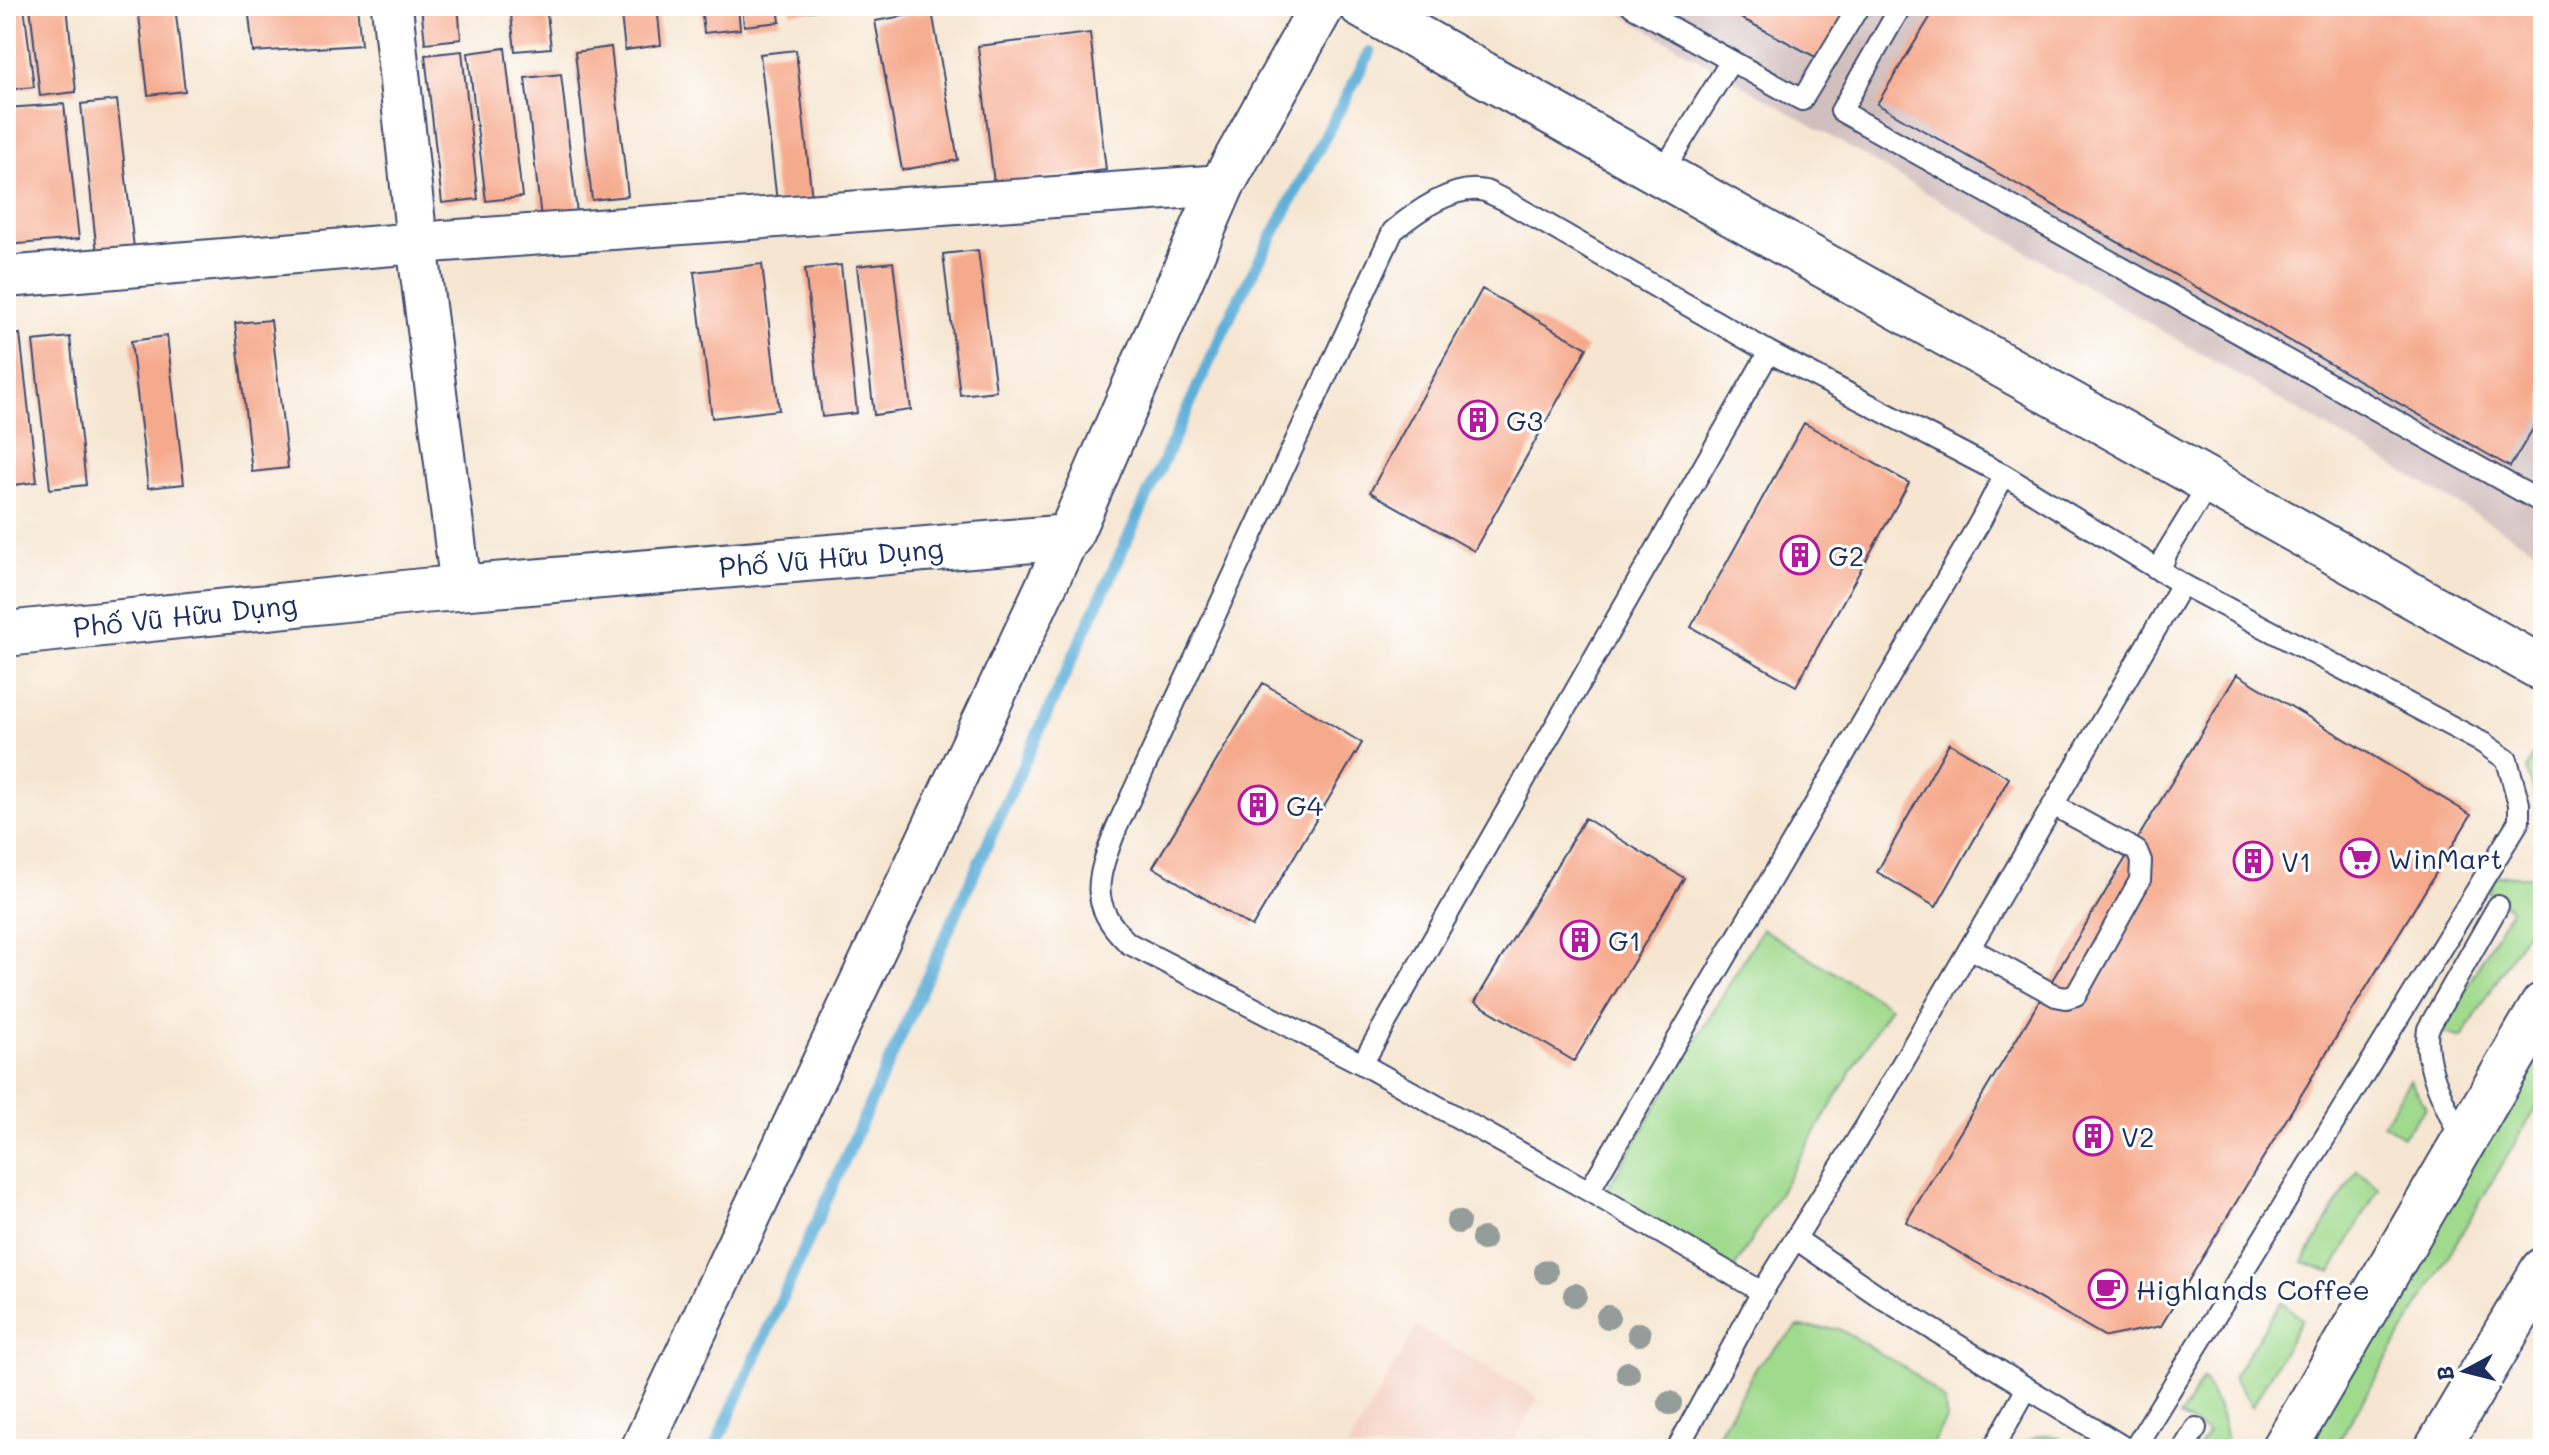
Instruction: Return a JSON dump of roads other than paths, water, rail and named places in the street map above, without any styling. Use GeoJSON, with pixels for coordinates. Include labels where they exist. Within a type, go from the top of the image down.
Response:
{"type":"FeatureCollection","features":[{"type":"Feature","properties":{"kind":"main road"},"geometry":{"type":"LineString","coordinates":[[1069,537],[1222,185],[1322,6]]}},
{"type":"Feature","properties":{"kind":"main road"},"geometry":{"type":"LineString","coordinates":[[1362,6],[2543,669]]}},
{"type":"Feature","properties":{"kind":"main road","name":"Phố Vũ Hữu Dụng"},"geometry":{"type":"LineString","coordinates":[[6,634],[461,588],[1069,537]]}},
{"type":"Feature","properties":{"kind":"main road"},"geometry":{"type":"LineString","coordinates":[[2284,1449],[2543,1005]]}},
{"type":"Feature","properties":{"kind":"main road"},"geometry":{"type":"LineString","coordinates":[[2437,1449],[2543,1270]]}},
{"type":"Feature","properties":{"kind":"street"},"geometry":{"type":"LineString","coordinates":[[392,6],[417,243],[461,588]]}},
{"type":"Feature","properties":{"kind":"street"},"geometry":{"type":"LineString","coordinates":[[6,277],[417,243],[1222,185]]}},
{"type":"Feature","properties":{"kind":"street"},"geometry":{"type":"LineString","coordinates":[[641,1449],[1069,537]]}},
{"type":"Feature","properties":{"kind":"lane"},"geometry":{"type":"LineString","coordinates":[[1632,6],[1802,100],[1859,6]]}},
{"type":"Feature","properties":{"kind":"lane"},"geometry":{"type":"LineString","coordinates":[[1901,6],[1841,111],[2543,503]]}},
{"type":"Feature","properties":{"kind":"lane"},"geometry":{"type":"LineString","coordinates":[[1661,174],[1731,61]]}},
{"type":"Feature","properties":{"kind":"lane"},"geometry":{"type":"LineString","coordinates":[[1762,1292],[1362,1064],[1128,943],[1113,929],[1102,906],[1098,884],[1116,829],[1393,231],[1414,213],[1458,193],[1482,190],[1503,199],[1769,352],[2004,475],[2182,584],[2483,743],[2507,760],[2519,804],[2519,821],[2134,1449]]}},
{"type":"Feature","properties":{"kind":"lane"},"geometry":{"type":"LineString","coordinates":[[1362,1064],[1769,352]]}},
{"type":"Feature","properties":{"kind":"lane"},"geometry":{"type":"LineString","coordinates":[[1589,1191],[1981,520],[2004,475]]}},
{"type":"Feature","properties":{"kind":"lane"},"geometry":{"type":"LineString","coordinates":[[2160,571],[2167,552],[2210,482]]}},
{"type":"Feature","properties":{"kind":"lane"},"geometry":{"type":"LineString","coordinates":[[1677,1449],[1762,1292],[1970,948],[2182,584]]}},
{"type":"Feature","properties":{"kind":"lane"},"geometry":{"type":"LineString","coordinates":[[1970,948],[2056,996],[2066,998],[2076,995],[2140,880],[2142,871],[2137,851],[2053,805]]}},
{"type":"Feature","properties":{"kind":"lane"},"geometry":{"type":"LineString","coordinates":[[2462,1142],[2432,1070],[2425,1045],[2426,1037],[2498,906]]}},
{"type":"Feature","properties":{"kind":"lane"},"geometry":{"type":"LineString","coordinates":[[1796,1239],[1879,1296],[2127,1449]]}},
{"type":"Feature","properties":{"kind":"lane"},"geometry":{"type":"LineString","coordinates":[[1993,1449],[2027,1388]]}},
{"type":"Feature","properties":{"kind":"lane"},"geometry":{"type":"LineString","coordinates":[[2183,1449],[2196,1428]]}},
{"type":"Feature","properties":{"kind":"waterway"},"geometry":{"type":"LineString","coordinates":[[714,1449],[1014,785],[1235,306],[1370,52]]}},
{"type":"Feature","properties":{"kind":"place","name":"G3"},"geometry":{"type":"Point","coordinates":[1478,420]}},
{"type":"Feature","properties":{"kind":"place","name":"G2"},"geometry":{"type":"Point","coordinates":[1800,555]}},
{"type":"Feature","properties":{"kind":"place","name":"G4"},"geometry":{"type":"Point","coordinates":[1258,805]}},
{"type":"Feature","properties":{"kind":"place","name":"WinMart"},"geometry":{"type":"Point","coordinates":[2360,858]}},
{"type":"Feature","properties":{"kind":"place","name":"V1"},"geometry":{"type":"Point","coordinates":[2253,861]}},
{"type":"Feature","properties":{"kind":"place","name":"G1"},"geometry":{"type":"Point","coordinates":[1580,940]}},
{"type":"Feature","properties":{"kind":"place","name":"V2"},"geometry":{"type":"Point","coordinates":[2093,1136]}},
{"type":"Feature","properties":{"kind":"place","name":"Highlands Coffee"},"geometry":{"type":"Point","coordinates":[2108,1289]}}]}
